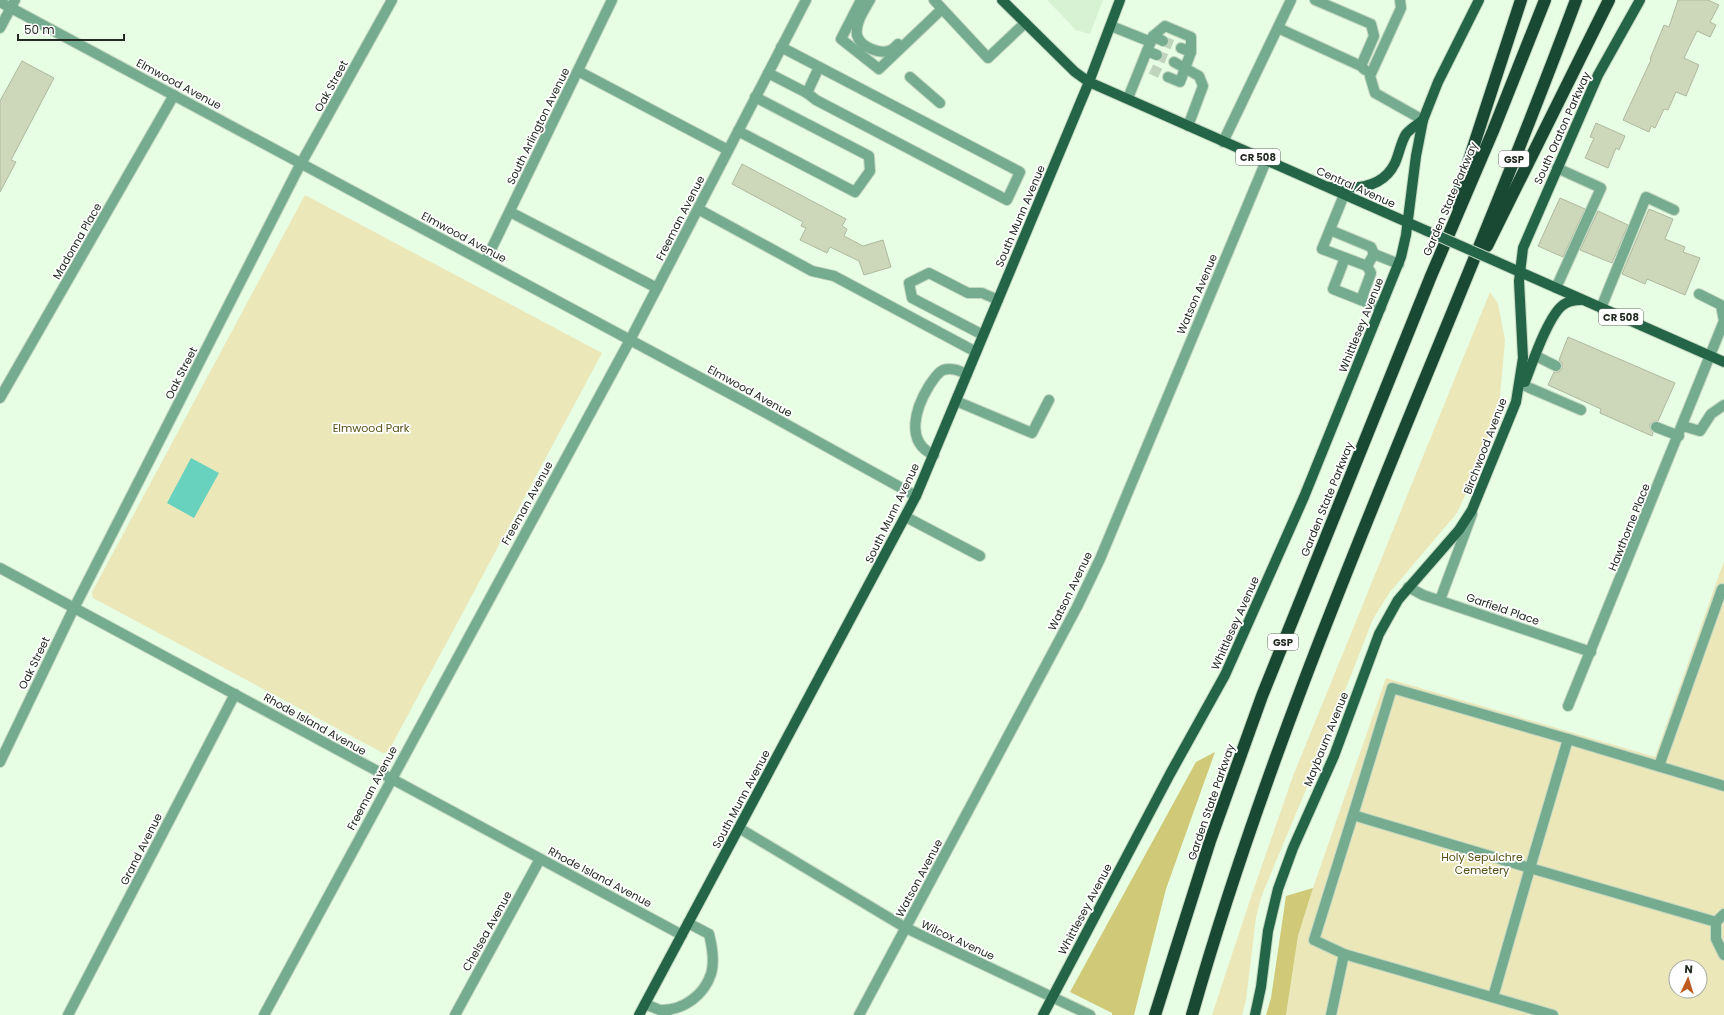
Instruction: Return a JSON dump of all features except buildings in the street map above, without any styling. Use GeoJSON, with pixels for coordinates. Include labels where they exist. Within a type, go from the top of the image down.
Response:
{"type":"FeatureCollection","features":[{"type":"Feature","properties":{"kind":"highway"},"geometry":{"type":"LineString","coordinates":[[1431,276],[1521,0]]}},
{"type":"Feature","properties":{"kind":"highway","name":"Garden State Parkway"},"geometry":{"type":"LineString","coordinates":[[1155,1015],[1212,835],[1262,696],[1431,276],[1494,131],[1545,0]]}},
{"type":"Feature","properties":{"kind":"highway","name":"GSP"},"geometry":{"type":"LineString","coordinates":[[1192,1015],[1246,845],[1298,697],[1345,577],[1451,318],[1576,0]]}},
{"type":"Feature","properties":{"kind":"highway"},"geometry":{"type":"LineString","coordinates":[[1451,318],[1610,0]]}},
{"type":"Feature","properties":{"kind":"main road","name":"Central Avenue"},"geometry":{"type":"LineString","coordinates":[[1002,0],[1075,72],[1089,82],[1724,362]]}},
{"type":"Feature","properties":{"kind":"main road","name":"South Munn Avenue"},"geometry":{"type":"LineString","coordinates":[[640,1015],[916,496],[1089,82],[1120,0]]}},
{"type":"Feature","properties":{"kind":"main road"},"geometry":{"type":"LineString","coordinates":[[1408,223],[1416,156],[1423,120],[1438,82],[1479,0]]}},
{"type":"Feature","properties":{"kind":"main road","name":"South Oraton Parkway"},"geometry":{"type":"LineString","coordinates":[[1519,272],[1523,247],[1598,75],[1640,0]]}},
{"type":"Feature","properties":{"kind":"main road"},"geometry":{"type":"LineString","coordinates":[[1321,185],[1336,187],[1359,187],[1378,182],[1388,175],[1395,163],[1406,134],[1423,120]]}},
{"type":"Feature","properties":{"kind":"main road","name":"Whittlesey Avenue"},"geometry":{"type":"LineString","coordinates":[[1043,1015],[1170,774],[1225,675],[1304,497],[1399,264],[1408,223]]}},
{"type":"Feature","properties":{"kind":"main road","name":"Birchwood Avenue"},"geometry":{"type":"LineString","coordinates":[[1478,498],[1516,402],[1524,358],[1519,272]]}},
{"type":"Feature","properties":{"kind":"main road"},"geometry":{"type":"LineString","coordinates":[[1516,402],[1557,310],[1569,301],[1585,301]]}},
{"type":"Feature","properties":{"kind":"main road","name":"Maybaum Avenue"},"geometry":{"type":"LineString","coordinates":[[1255,1015],[1261,986],[1268,931],[1282,877],[1336,751],[1379,634],[1391,610],[1408,587],[1459,530],[1478,498]]}},
{"type":"Feature","properties":{"kind":"street","name":"Oak Street"},"geometry":{"type":"LineString","coordinates":[[0,762],[74,608],[302,164],[392,0]]}},
{"type":"Feature","properties":{"kind":"street","name":"South Arlington Avenue"},"geometry":{"type":"LineString","coordinates":[[485,262],[612,0]]}},
{"type":"Feature","properties":{"kind":"street","name":"Freeman Avenue"},"geometry":{"type":"LineString","coordinates":[[264,1015],[630,340],[806,0]]}},
{"type":"Feature","properties":{"kind":"street"},"geometry":{"type":"LineString","coordinates":[[861,0],[841,39],[879,69],[938,12]]}},
{"type":"Feature","properties":{"kind":"street"},"geometry":{"type":"LineString","coordinates":[[870,0],[858,23],[857,36],[863,44],[871,49],[882,52],[892,50],[926,17],[938,12]]}},
{"type":"Feature","properties":{"kind":"street"},"geometry":{"type":"LineString","coordinates":[[934,0],[938,12],[988,58],[1025,23]]}},
{"type":"Feature","properties":{"kind":"street"},"geometry":{"type":"LineString","coordinates":[[1223,142],[1290,0]]}},
{"type":"Feature","properties":{"kind":"street"},"geometry":{"type":"LineString","coordinates":[[1315,0],[1371,24],[1374,36],[1361,66]]}},
{"type":"Feature","properties":{"kind":"street"},"geometry":{"type":"LineString","coordinates":[[1370,76],[1401,8],[1400,0]]}},
{"type":"Feature","properties":{"kind":"street","name":"Elmwood Avenue"},"geometry":{"type":"LineString","coordinates":[[0,2],[13,4],[174,95],[762,410],[916,496]]}},
{"type":"Feature","properties":{"kind":"street"},"geometry":{"type":"LineString","coordinates":[[0,28],[13,4]]}},
{"type":"Feature","properties":{"kind":"street"},"geometry":{"type":"LineString","coordinates":[[1111,26],[1152,46]]}},
{"type":"Feature","properties":{"kind":"street"},"geometry":{"type":"LineString","coordinates":[[1128,98],[1146,67],[1152,46],[1165,26],[1191,37],[1191,52],[1180,82],[1168,77]]}},
{"type":"Feature","properties":{"kind":"street"},"geometry":{"type":"LineString","coordinates":[[1278,28],[1361,66],[1370,76],[1375,92],[1423,120]]}},
{"type":"Feature","properties":{"kind":"street"},"geometry":{"type":"LineString","coordinates":[[1152,46],[1163,41]]}},
{"type":"Feature","properties":{"kind":"street"},"geometry":{"type":"LineString","coordinates":[[768,73],[807,93],[816,100],[1007,200],[1020,172],[781,48]]}},
{"type":"Feature","properties":{"kind":"street"},"geometry":{"type":"LineString","coordinates":[[1181,48],[1191,52]]}},
{"type":"Feature","properties":{"kind":"street"},"geometry":{"type":"LineString","coordinates":[[1174,62],[1186,67],[1199,76],[1203,86],[1188,126]]}},
{"type":"Feature","properties":{"kind":"street"},"geometry":{"type":"LineString","coordinates":[[807,93],[819,67]]}},
{"type":"Feature","properties":{"kind":"street"},"geometry":{"type":"LineString","coordinates":[[578,71],[728,150]]}},
{"type":"Feature","properties":{"kind":"street"},"geometry":{"type":"LineString","coordinates":[[910,77],[940,103]]}},
{"type":"Feature","properties":{"kind":"street","name":"Madonna Place"},"geometry":{"type":"LineString","coordinates":[[0,398],[174,95]]}},
{"type":"Feature","properties":{"kind":"street"},"geometry":{"type":"LineString","coordinates":[[738,131],[856,192],[870,171],[869,156],[755,98]]}},
{"type":"Feature","properties":{"kind":"street","name":"Watson Avenue"},"geometry":{"type":"LineString","coordinates":[[859,1015],[1077,607],[1103,551],[1266,161]]}},
{"type":"Feature","properties":{"kind":"street"},"geometry":{"type":"LineString","coordinates":[[1556,288],[1601,188],[1557,168]]}},
{"type":"Feature","properties":{"kind":"street"},"geometry":{"type":"LineString","coordinates":[[1344,195],[1322,249],[1367,266],[1371,273],[1360,300]]}},
{"type":"Feature","properties":{"kind":"street"},"geometry":{"type":"LineString","coordinates":[[1601,308],[1646,197],[1674,210]]}},
{"type":"Feature","properties":{"kind":"street"},"geometry":{"type":"LineString","coordinates":[[698,209],[812,271],[834,276],[976,352]]}},
{"type":"Feature","properties":{"kind":"street"},"geometry":{"type":"LineString","coordinates":[[510,212],[657,288]]}},
{"type":"Feature","properties":{"kind":"street"},"geometry":{"type":"LineString","coordinates":[[1330,230],[1370,246],[1374,254],[1399,264]]}},
{"type":"Feature","properties":{"kind":"street"},"geometry":{"type":"LineString","coordinates":[[1367,266],[1374,254]]}},
{"type":"Feature","properties":{"kind":"street"},"geometry":{"type":"LineString","coordinates":[[1345,258],[1333,289],[1381,308]]}},
{"type":"Feature","properties":{"kind":"street"},"geometry":{"type":"LineString","coordinates":[[983,335],[912,298],[909,283],[929,273],[968,293],[982,293],[998,300]]}},
{"type":"Feature","properties":{"kind":"street"},"geometry":{"type":"LineString","coordinates":[[1699,294],[1721,305],[1724,321]]}},
{"type":"Feature","properties":{"kind":"street","name":"Hawthorne Place"},"geometry":{"type":"LineString","coordinates":[[1568,706],[1683,426],[1724,321]]}},
{"type":"Feature","properties":{"kind":"street"},"geometry":{"type":"LineString","coordinates":[[1536,356],[1556,366]]}},
{"type":"Feature","properties":{"kind":"street"},"geometry":{"type":"LineString","coordinates":[[934,454],[924,451],[918,441],[915,430],[916,415],[920,400],[936,376],[943,370],[957,370],[967,374]]}},
{"type":"Feature","properties":{"kind":"street"},"geometry":{"type":"LineString","coordinates":[[1523,385],[1581,410]]}},
{"type":"Feature","properties":{"kind":"street"},"geometry":{"type":"LineString","coordinates":[[956,401],[1032,433],[1049,400]]}},
{"type":"Feature","properties":{"kind":"street"},"geometry":{"type":"LineString","coordinates":[[1683,426],[1700,432],[1711,414],[1724,405]]}},
{"type":"Feature","properties":{"kind":"street"},"geometry":{"type":"LineString","coordinates":[[1656,427],[1678,436]]}},
{"type":"Feature","properties":{"kind":"street","name":"Birchwood Avenue"},"geometry":{"type":"LineString","coordinates":[[1440,600],[1478,498]]}},
{"type":"Feature","properties":{"kind":"street"},"geometry":{"type":"LineString","coordinates":[[906,517],[980,556]]}},
{"type":"Feature","properties":{"kind":"street","name":"Rhode Island Avenue"},"geometry":{"type":"LineString","coordinates":[[0,568],[682,935]]}},
{"type":"Feature","properties":{"kind":"street","name":"Garfield Place"},"geometry":{"type":"LineString","coordinates":[[1408,587],[1422,595],[1591,652]]}},
{"type":"Feature","properties":{"kind":"street"},"geometry":{"type":"LineString","coordinates":[[1659,766],[1723,588]]}},
{"type":"Feature","properties":{"kind":"street"},"geometry":{"type":"LineString","coordinates":[[1553,1015],[1344,954],[1314,940],[1392,688],[1724,786]]}},
{"type":"Feature","properties":{"kind":"street","name":"Grand Avenue"},"geometry":{"type":"LineString","coordinates":[[68,1015],[235,694]]}},
{"type":"Feature","properties":{"kind":"street"},"geometry":{"type":"LineString","coordinates":[[1493,997],[1568,739]]}},
{"type":"Feature","properties":{"kind":"street"},"geometry":{"type":"LineString","coordinates":[[1352,815],[1716,922]]}},
{"type":"Feature","properties":{"kind":"street","name":"Wilcox Avenue"},"geometry":{"type":"LineString","coordinates":[[739,828],[906,928],[1090,1015]]}},
{"type":"Feature","properties":{"kind":"street","name":"Chelsea Avenue"},"geometry":{"type":"LineString","coordinates":[[455,1015],[540,859]]}},
{"type":"Feature","properties":{"kind":"street"},"geometry":{"type":"LineString","coordinates":[[1724,914],[1716,922],[1716,939],[1724,955]]}},
{"type":"Feature","properties":{"kind":"street"},"geometry":{"type":"LineString","coordinates":[[662,1010],[672,1010],[694,999],[707,983],[712,973],[712,947],[709,934],[688,923]]}},
{"type":"Feature","properties":{"kind":"street"},"geometry":{"type":"LineString","coordinates":[[1331,1015],[1344,954]]}},
{"type":"Feature","properties":{"kind":"street"},"geometry":{"type":"LineString","coordinates":[[645,1004],[672,1015]]}},
{"type":"Feature","properties":{"kind":"shaded area"},"geometry":{"type":"Polygon","coordinates":[[[1047,0],[1103,0],[1090,34],[1076,30],[1047,0]]]}},
{"type":"Feature","properties":{"kind":"shaded area"},"geometry":{"type":"Polygon","coordinates":[[[1215,752],[1166,889],[1134,1015],[1112,1015],[1112,1013],[1070,992],[1196,762],[1215,752]]]}},
{"type":"Feature","properties":{"kind":"shaded area"},"geometry":{"type":"Polygon","coordinates":[[[1313,888],[1298,936],[1286,1015],[1266,1015],[1271,998],[1286,896],[1313,888]]]}},
{"type":"Feature","properties":{"kind":"green space","name":"Elmwood Park"},"geometry":{"type":"Polygon","coordinates":[[[305,195],[602,353],[388,752],[383,753],[93,598],[92,592],[305,195]]]}},
{"type":"Feature","properties":{"kind":"green space"},"geometry":{"type":"Polygon","coordinates":[[[1490,292],[1498,304],[1505,340],[1500,396],[1480,463],[1457,513],[1390,592],[1373,619],[1310,780],[1262,895],[1256,917],[1246,1000],[1242,1015],[1212,1015],[1293,776],[1490,292]]]}},
{"type":"Feature","properties":{"kind":"green space","name":"Holy Sepulchre Cemetery"},"geometry":{"type":"Polygon","coordinates":[[[1724,561],[1724,1015],[1286,1015],[1298,936],[1313,888],[1386,678],[1655,757],[1724,561]]]}},
{"type":"Feature","properties":{"kind":"water"},"geometry":{"type":"Polygon","coordinates":[[[191,458],[219,473],[194,518],[167,503],[191,458]]]}},
{"type":"Feature","properties":{"kind":"tunnel"},"geometry":{"type":"LineString","coordinates":[[1163,41],[1181,48]]}},
{"type":"Feature","properties":{"kind":"tunnel"},"geometry":{"type":"LineString","coordinates":[[1157,55],[1174,62]]}},
{"type":"Feature","properties":{"kind":"tunnel"},"geometry":{"type":"LineString","coordinates":[[1151,69],[1168,77]]}}]}
